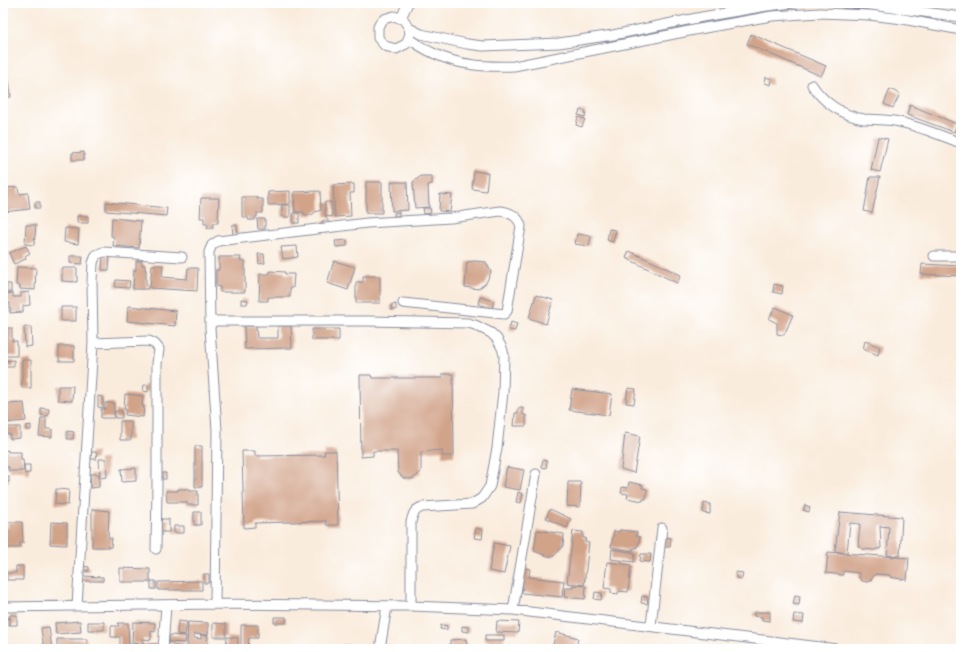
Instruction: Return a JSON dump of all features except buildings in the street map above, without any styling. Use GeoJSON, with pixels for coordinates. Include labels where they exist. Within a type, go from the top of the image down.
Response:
{"type":"FeatureCollection","features":[{"type":"Feature","properties":{"kind":"street"},"geometry":{"type":"LineString","coordinates":[[401,18],[408,3]]}},
{"type":"Feature","properties":{"kind":"street"},"geometry":{"type":"LineString","coordinates":[[409,28],[421,34],[483,46],[559,43],[613,35],[760,7],[794,3]]}},
{"type":"Feature","properties":{"kind":"street"},"geometry":{"type":"LineString","coordinates":[[844,3],[864,4],[961,17]]}},
{"type":"Feature","properties":{"kind":"street"},"geometry":{"type":"LineString","coordinates":[[409,39],[433,53],[466,64],[490,67],[514,66],[772,16],[820,13],[869,15],[903,19],[961,30]]}},
{"type":"Feature","properties":{"kind":"street"},"geometry":{"type":"LineString","coordinates":[[394,16],[401,18],[407,23],[409,28],[410,34],[406,44],[396,49],[385,46],[378,38],[378,27],[384,19],[394,16]]}},
{"type":"Feature","properties":{"kind":"street"},"geometry":{"type":"LineString","coordinates":[[812,85],[825,101],[847,114],[864,119],[882,119],[917,126],[961,143]]}},
{"type":"Feature","properties":{"kind":"street"},"geometry":{"type":"LineString","coordinates":[[215,604],[217,430],[210,328],[209,252],[212,245],[218,241],[367,224],[451,218],[500,211],[507,212],[515,216],[520,221],[521,226],[507,310],[504,314],[403,303]]}},
{"type":"Feature","properties":{"kind":"street"},"geometry":{"type":"LineString","coordinates":[[77,606],[93,343],[93,263],[96,255],[103,252],[182,257]]}},
{"type":"Feature","properties":{"kind":"street"},"geometry":{"type":"LineString","coordinates":[[934,256],[961,256]]}},
{"type":"Feature","properties":{"kind":"street"},"geometry":{"type":"LineString","coordinates":[[210,328],[215,321],[462,323],[475,325],[491,333],[497,339],[504,355],[503,392],[497,448],[490,486],[482,498],[472,504],[422,507],[415,512],[412,522],[411,606]]}},
{"type":"Feature","properties":{"kind":"street"},"geometry":{"type":"LineString","coordinates":[[93,343],[149,341],[155,344],[159,349],[157,364],[156,549]]}},
{"type":"Feature","properties":{"kind":"street"},"geometry":{"type":"LineString","coordinates":[[513,610],[536,474]]}},
{"type":"Feature","properties":{"kind":"street"},"geometry":{"type":"LineString","coordinates":[[651,626],[662,528]]}},
{"type":"Feature","properties":{"kind":"street"},"geometry":{"type":"LineString","coordinates":[[3,607],[215,604],[411,606],[513,610],[837,649]]}},
{"type":"Feature","properties":{"kind":"street"},"geometry":{"type":"LineString","coordinates":[[163,649],[166,605]]}},
{"type":"Feature","properties":{"kind":"street"},"geometry":{"type":"LineString","coordinates":[[380,649],[387,606]]}}]}
